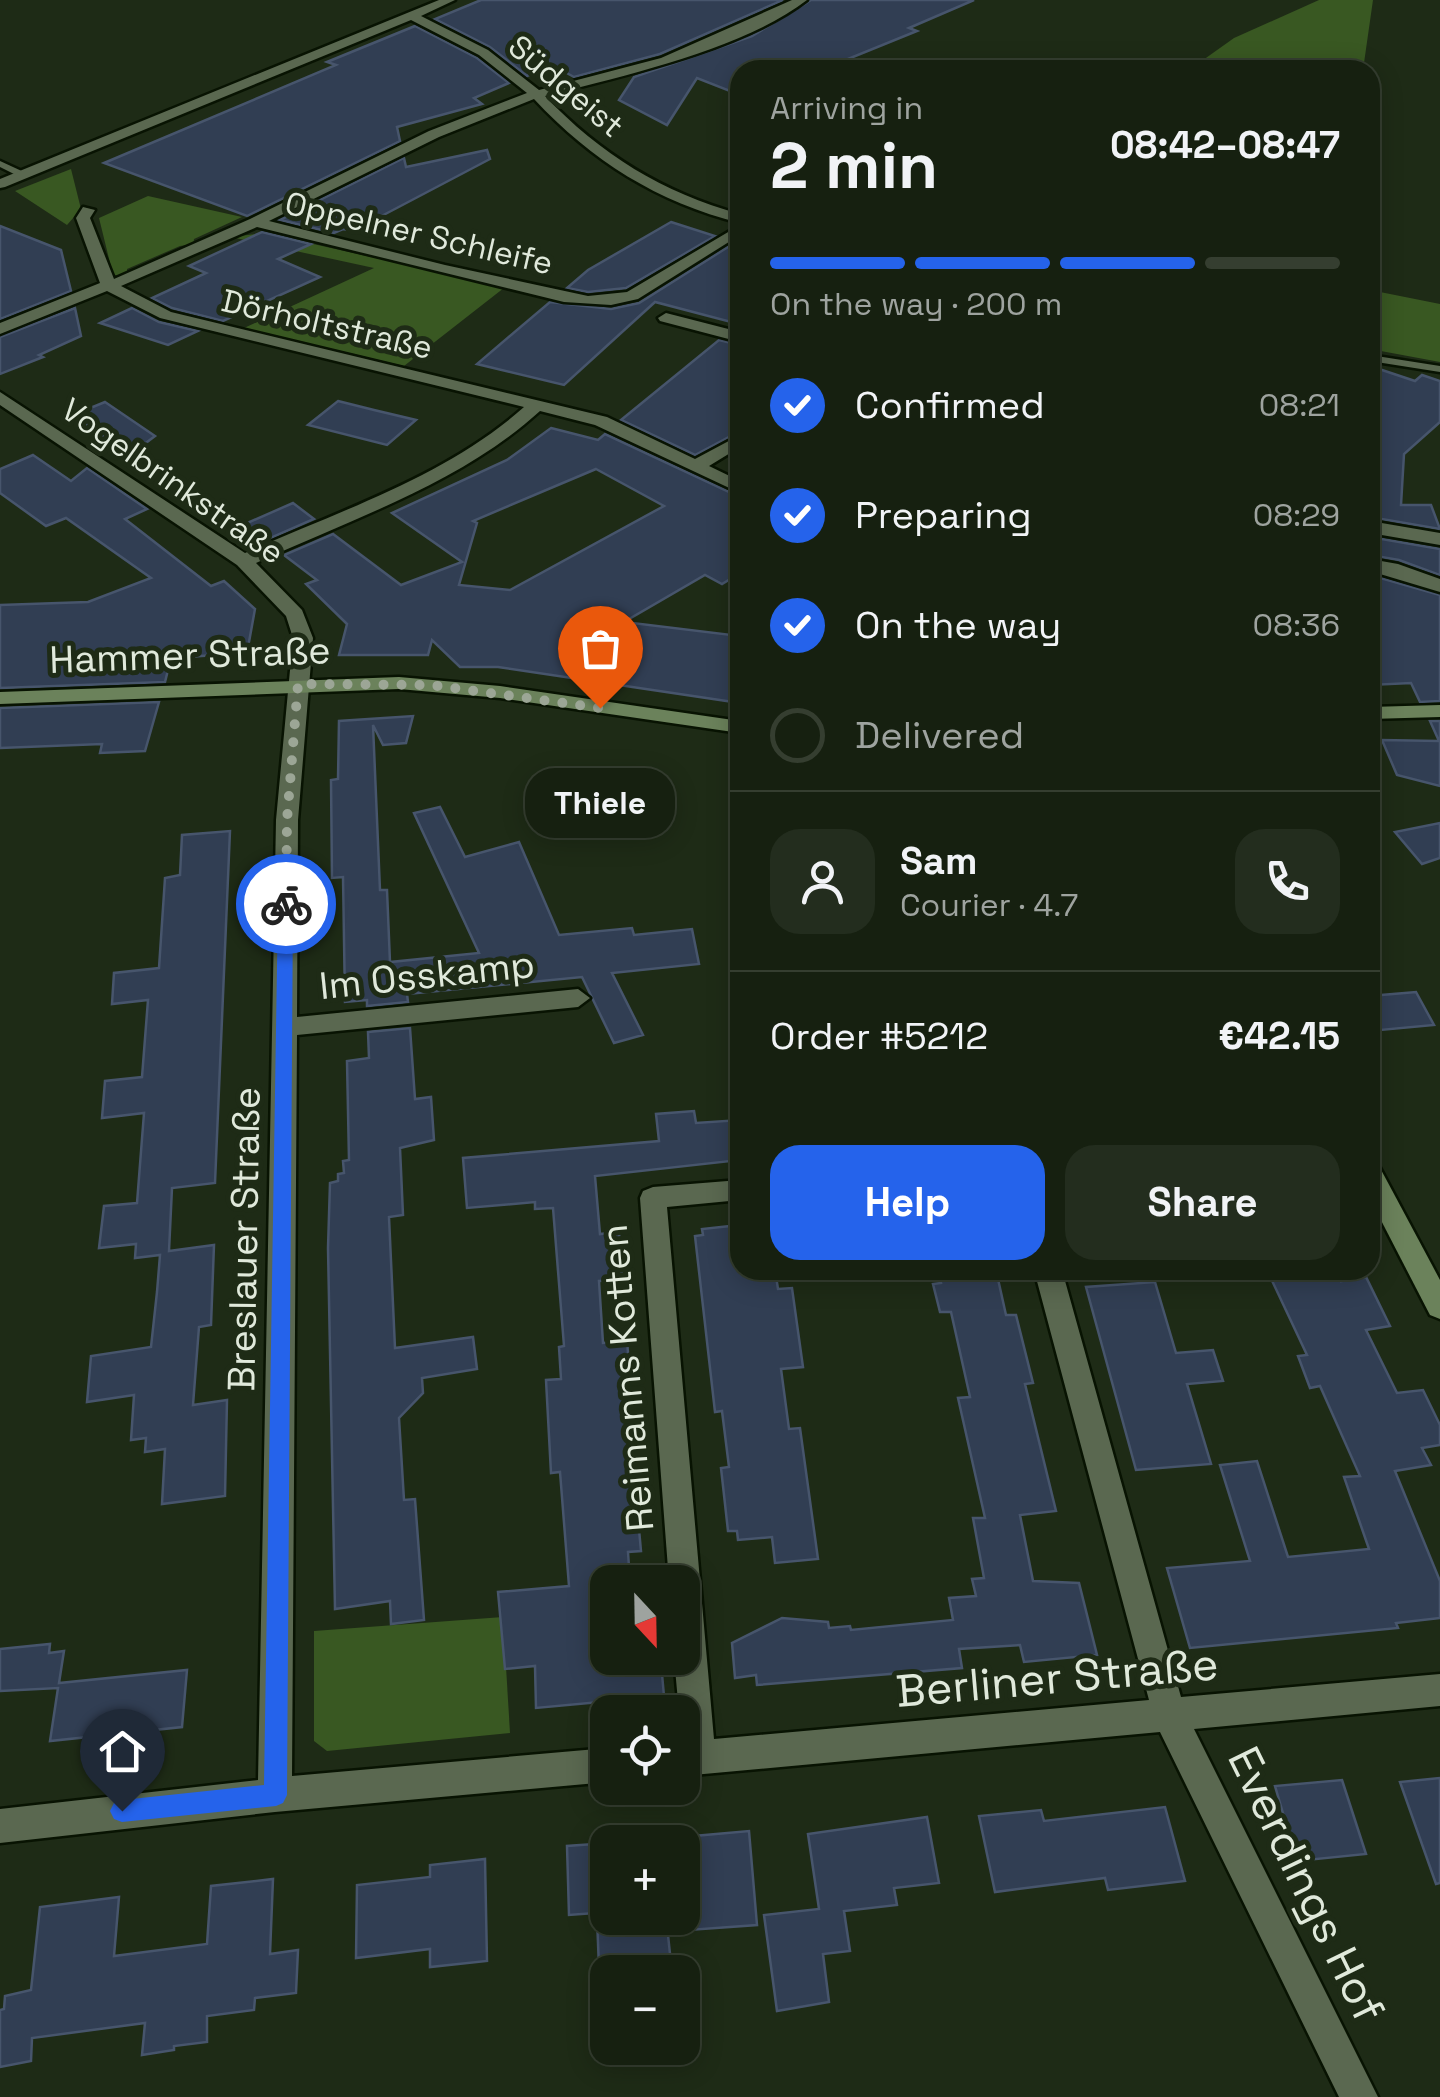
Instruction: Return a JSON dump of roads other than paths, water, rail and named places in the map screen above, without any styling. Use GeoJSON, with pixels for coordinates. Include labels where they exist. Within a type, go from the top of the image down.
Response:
{"type":"FeatureCollection","features":[{"type":"Feature","properties":{"kind":"main road","name":"Hammer Straße"},"geometry":{"type":"LineString","coordinates":[[0,698],[298,684],[431,685],[730,726]]}},
{"type":"Feature","properties":{"kind":"main road"},"geometry":{"type":"LineString","coordinates":[[1380,713],[1440,711]]}},
{"type":"Feature","properties":{"kind":"main road"},"geometry":{"type":"LineString","coordinates":[[1380,1193],[1440,1307]]}},
{"type":"Feature","properties":{"kind":"street"},"geometry":{"type":"LineString","coordinates":[[0,184],[449,0]]}},
{"type":"Feature","properties":{"kind":"street","name":"Oppelner Schleife"},"geometry":{"type":"LineString","coordinates":[[255,222],[434,134],[536,94],[665,61],[742,30],[801,0]]}},
{"type":"Feature","properties":{"kind":"street","name":"Südgeist"},"geometry":{"type":"LineString","coordinates":[[412,16],[461,36],[536,94],[588,146],[606,158],[686,201],[730,216]]}},
{"type":"Feature","properties":{"kind":"street"},"geometry":{"type":"LineString","coordinates":[[88,210],[82,218],[110,286]]}},
{"type":"Feature","properties":{"kind":"street"},"geometry":{"type":"LineString","coordinates":[[0,329],[255,222]]}},
{"type":"Feature","properties":{"kind":"street","name":"Oppelner Schleife"},"geometry":{"type":"LineString","coordinates":[[255,222],[426,266],[472,272],[590,301],[614,302],[632,296],[730,236]]}},
{"type":"Feature","properties":{"kind":"street","name":"Dörholtstraße"},"geometry":{"type":"LineString","coordinates":[[110,286],[166,315],[601,421],[730,483]]}},
{"type":"Feature","properties":{"kind":"street"},"geometry":{"type":"LineString","coordinates":[[666,318],[730,334]]}},
{"type":"Feature","properties":{"kind":"street","name":"Vogelbrinkstraße"},"geometry":{"type":"LineString","coordinates":[[0,397],[244,561],[295,614],[302,638],[298,684]]}},
{"type":"Feature","properties":{"kind":"street"},"geometry":{"type":"LineString","coordinates":[[244,561],[426,478],[497,441],[537,405]]}},
{"type":"Feature","properties":{"kind":"street"},"geometry":{"type":"LineString","coordinates":[[696,466],[730,446]]}},
{"type":"Feature","properties":{"kind":"street"},"geometry":{"type":"LineString","coordinates":[[1380,529],[1440,539]]}},
{"type":"Feature","properties":{"kind":"street"},"geometry":{"type":"LineString","coordinates":[[1380,566],[1440,586]]}},
{"type":"Feature","properties":{"kind":"street","name":"Breslauer Straße"},"geometry":{"type":"LineString","coordinates":[[276,1795],[287,820],[298,684]]}},
{"type":"Feature","properties":{"kind":"street","name":"Im Osskamp"},"geometry":{"type":"LineString","coordinates":[[284,1027],[578,998]]}},
{"type":"Feature","properties":{"kind":"street","name":"Reimanns Kotten"},"geometry":{"type":"LineString","coordinates":[[686,1695],[653,1198],[730,1191]]}},
{"type":"Feature","properties":{"kind":"street"},"geometry":{"type":"LineString","coordinates":[[1051,1280],[1169,1714]]}},
{"type":"Feature","properties":{"kind":"street","name":"Berliner Straße"},"geometry":{"type":"LineString","coordinates":[[700,1757],[1440,1690]]}},
{"type":"Feature","properties":{"kind":"street","name":"Everdings Hof"},"geometry":{"type":"LineString","coordinates":[[1169,1714],[1359,2097]]}},
{"type":"Feature","properties":{"kind":"street"},"geometry":{"type":"LineString","coordinates":[[0,1826],[276,1795],[590,1768]]}},
{"type":"Feature","properties":{"kind":"lane"},"geometry":{"type":"LineString","coordinates":[[0,164],[23,175]]}},
{"type":"Feature","properties":{"kind":"lane"},"geometry":{"type":"LineString","coordinates":[[1380,360],[1440,369]]}},
{"type":"Feature","properties":{"kind":"place","name":"Thiele"},"geometry":{"type":"Point","coordinates":[600,708]}}]}
